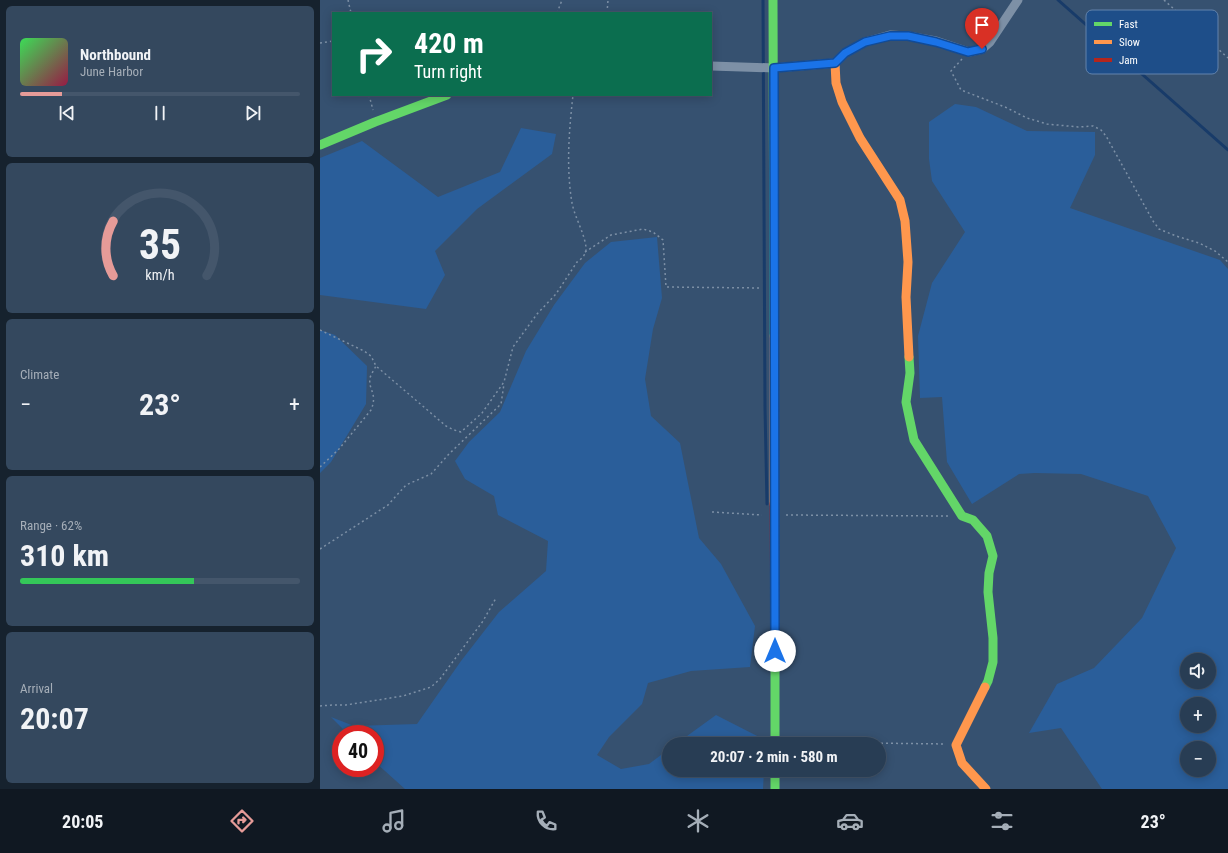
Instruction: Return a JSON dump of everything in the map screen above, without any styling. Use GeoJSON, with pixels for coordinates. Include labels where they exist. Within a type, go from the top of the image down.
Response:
{"type":"FeatureCollection","features":[{"type":"Feature","properties":{"kind":"street"},"geometry":{"type":"LineString","coordinates":[[773,0],[775,737]]}},
{"type":"Feature","properties":{"kind":"street"},"geometry":{"type":"LineString","coordinates":[[712,66],[774,68],[835,63],[845,53],[865,42],[890,36],[908,36],[936,42],[968,52],[982,49],[990,42],[1018,0]]}},
{"type":"Feature","properties":{"kind":"street"},"geometry":{"type":"LineString","coordinates":[[835,63],[836,83],[842,102],[860,138],[900,200],[905,221],[908,262],[906,297],[910,373],[906,402],[914,440],[962,516],[973,520],[987,536],[993,556],[989,573],[988,592],[993,662],[988,681],[956,744],[962,762],[986,789]]}},
{"type":"Feature","properties":{"kind":"street"},"geometry":{"type":"LineString","coordinates":[[320,145],[375,122],[444,96]]}},
{"type":"Feature","properties":{"kind":"street"},"geometry":{"type":"LineString","coordinates":[[775,777],[775,789]]}},
{"type":"Feature","properties":{"kind":"path"},"geometry":{"type":"LineString","coordinates":[[348,0],[351,12]]}},
{"type":"Feature","properties":{"kind":"path"},"geometry":{"type":"LineString","coordinates":[[557,12],[562,0]]}},
{"type":"Feature","properties":{"kind":"path"},"geometry":{"type":"LineString","coordinates":[[607,12],[608,0]]}},
{"type":"Feature","properties":{"kind":"path"},"geometry":{"type":"LineString","coordinates":[[1164,0],[1175,10]]}},
{"type":"Feature","properties":{"kind":"path"},"geometry":{"type":"LineString","coordinates":[[320,43],[332,41]]}},
{"type":"Feature","properties":{"kind":"path"},"geometry":{"type":"LineString","coordinates":[[1218,49],[1228,58]]}},
{"type":"Feature","properties":{"kind":"path"},"geometry":{"type":"LineString","coordinates":[[968,52],[951,71],[960,90],[1005,107],[1027,118],[1047,124],[1078,127],[1093,126],[1101,130],[1106,136],[1153,221],[1159,229],[1199,243],[1215,251],[1228,262]]}},
{"type":"Feature","properties":{"kind":"path"},"geometry":{"type":"LineString","coordinates":[[369,96],[375,122]]}},
{"type":"Feature","properties":{"kind":"path"},"geometry":{"type":"LineString","coordinates":[[320,549],[388,505],[406,485],[431,474],[449,454],[501,404],[504,382],[513,347],[537,314],[556,294],[577,262],[582,258],[586,248],[572,203],[568,162],[569,131],[573,96]]}},
{"type":"Feature","properties":{"kind":"path"},"geometry":{"type":"LineString","coordinates":[[585,252],[611,235],[643,228],[653,232],[663,240],[666,287],[761,288]]}},
{"type":"Feature","properties":{"kind":"path"},"geometry":{"type":"LineString","coordinates":[[320,330],[364,350],[371,356],[376,366],[446,426],[461,432],[482,413],[504,382]]}},
{"type":"Feature","properties":{"kind":"path"},"geometry":{"type":"LineString","coordinates":[[320,467],[339,449],[371,410],[374,404],[374,397],[370,376],[376,366]]}},
{"type":"Feature","properties":{"kind":"path"},"geometry":{"type":"LineString","coordinates":[[712,512],[774,515],[962,516]]}},
{"type":"Feature","properties":{"kind":"path"},"geometry":{"type":"LineString","coordinates":[[320,706],[332,704],[346,705],[403,696],[431,687],[440,679],[483,621],[496,598]]}},
{"type":"Feature","properties":{"kind":"path"},"geometry":{"type":"LineString","coordinates":[[886,744],[956,744]]}},
{"type":"Feature","properties":{"kind":"shaded area"},"geometry":{"type":"Polygon","coordinates":[[[955,104],[976,107],[1027,131],[1095,132],[1095,155],[1070,208],[1220,260],[1228,269],[1228,789],[1102,789],[1061,728],[1029,733],[1057,684],[1094,668],[1142,618],[1176,548],[1148,496],[1081,474],[1019,474],[972,504],[947,462],[942,397],[920,398],[918,336],[932,283],[965,232],[932,181],[929,159],[929,122],[955,104]]]}},
{"type":"Feature","properties":{"kind":"shaded area"},"geometry":{"type":"Polygon","coordinates":[[[521,128],[556,134],[552,154],[477,209],[435,251],[445,275],[426,309],[320,295],[320,158],[362,141],[438,197],[500,172],[521,128]]]}},
{"type":"Feature","properties":{"kind":"shaded area"},"geometry":{"type":"Polygon","coordinates":[[[657,237],[662,298],[653,329],[645,379],[651,416],[680,443],[699,538],[721,564],[755,626],[750,667],[691,671],[648,683],[642,704],[609,737],[597,755],[621,769],[649,764],[662,754],[662,777],[764,777],[763,789],[405,789],[384,770],[384,725],[417,724],[461,661],[499,612],[546,571],[548,541],[498,515],[494,496],[465,479],[455,461],[469,442],[500,412],[526,351],[554,305],[585,263],[611,242],[657,237]]]}},
{"type":"Feature","properties":{"kind":"shaded area"},"geometry":{"type":"Polygon","coordinates":[[[320,330],[335,335],[367,366],[366,404],[331,462],[320,473],[320,330]]]}},
{"type":"Feature","properties":{"kind":"shaded area"},"geometry":{"type":"Polygon","coordinates":[[[716,715],[759,737],[686,737],[716,715]]]}},
{"type":"Feature","properties":{"kind":"shaded area"},"geometry":{"type":"Polygon","coordinates":[[[331,717],[351,725],[339,725],[331,717]]]}},
{"type":"Feature","properties":{"kind":"waterway"},"geometry":{"type":"LineString","coordinates":[[763,0],[765,408],[767,504]]}},
{"type":"Feature","properties":{"kind":"waterway"},"geometry":{"type":"LineString","coordinates":[[1058,0],[1086,25]]}},
{"type":"Feature","properties":{"kind":"waterway"},"geometry":{"type":"LineString","coordinates":[[1142,74],[1228,150]]}},
{"type":"Feature","properties":{"kind":"traffic: fast"},"geometry":{"type":"LineString","coordinates":[[773,0],[774,336]]}},
{"type":"Feature","properties":{"kind":"traffic: fast"},"geometry":{"type":"LineString","coordinates":[[320,145],[375,122],[444,96]]}},
{"type":"Feature","properties":{"kind":"traffic: fast"},"geometry":{"type":"LineString","coordinates":[[909,357],[910,373],[906,402],[914,440],[962,516],[973,520],[987,536],[993,556],[989,573],[988,592],[993,638],[993,662],[985,687]]}},
{"type":"Feature","properties":{"kind":"traffic: fast"},"geometry":{"type":"LineString","coordinates":[[775,642],[775,737]]}},
{"type":"Feature","properties":{"kind":"traffic: fast"},"geometry":{"type":"LineString","coordinates":[[775,777],[775,789]]}},
{"type":"Feature","properties":{"kind":"traffic: slow"},"geometry":{"type":"LineString","coordinates":[[835,63],[836,83],[842,102],[860,138],[900,200],[905,221],[908,262],[906,297],[909,357]]}},
{"type":"Feature","properties":{"kind":"traffic: slow"},"geometry":{"type":"LineString","coordinates":[[774,336],[774,504]]}},
{"type":"Feature","properties":{"kind":"traffic: slow"},"geometry":{"type":"LineString","coordinates":[[985,687],[956,745],[962,763],[986,789]]}},
{"type":"Feature","properties":{"kind":"traffic: jam"},"geometry":{"type":"LineString","coordinates":[[774,504],[775,642]]}},
{"type":"Feature","properties":{"kind":"route"},"geometry":{"type":"LineString","coordinates":[[775,651],[774,68],[835,63],[845,53],[865,42],[890,36],[908,36],[936,42],[968,52],[982,49]]}}]}
